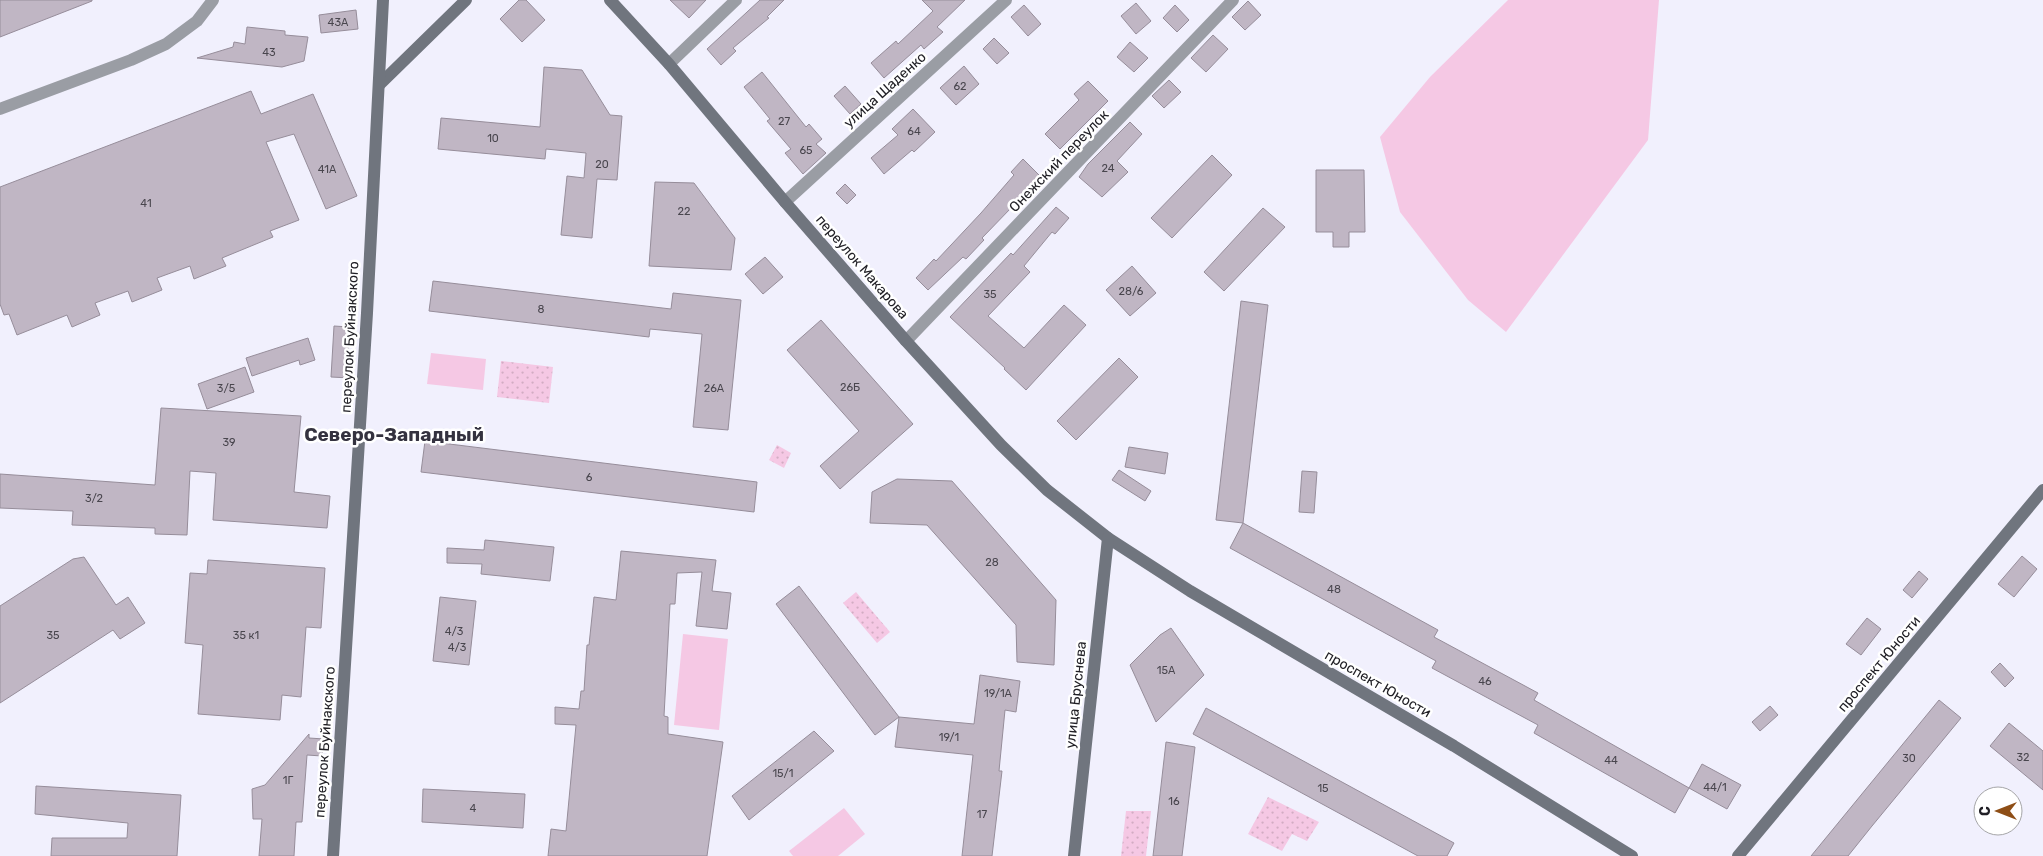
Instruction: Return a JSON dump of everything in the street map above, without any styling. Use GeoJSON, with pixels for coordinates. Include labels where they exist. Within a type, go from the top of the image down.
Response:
{"type":"FeatureCollection","features":[{"type":"Feature","properties":{"kind":"street"},"geometry":{"type":"LineString","coordinates":[[0,109],[131,60],[166,44],[197,21],[213,0]]}},
{"type":"Feature","properties":{"kind":"street","name":"переулок Буйнакского"},"geometry":{"type":"LineString","coordinates":[[333,856],[367,313],[383,0]]}},
{"type":"Feature","properties":{"kind":"street"},"geometry":{"type":"LineString","coordinates":[[379,85],[466,0]]}},
{"type":"Feature","properties":{"kind":"street","name":"переулок Макарова"},"geometry":{"type":"LineString","coordinates":[[610,0],[669,64],[785,202],[906,341],[1022,467],[1059,500],[1108,538]]}},
{"type":"Feature","properties":{"kind":"street"},"geometry":{"type":"LineString","coordinates":[[669,64],[736,0]]}},
{"type":"Feature","properties":{"kind":"street","name":"улица Щаденко"},"geometry":{"type":"LineString","coordinates":[[785,202],[1006,0]]}},
{"type":"Feature","properties":{"kind":"street","name":"Онежский переулок"},"geometry":{"type":"LineString","coordinates":[[906,341],[1233,0]]}},
{"type":"Feature","properties":{"kind":"street","name":"проспект Юности"},"geometry":{"type":"LineString","coordinates":[[1738,856],[2043,490]]}},
{"type":"Feature","properties":{"kind":"street","name":"улица Бруснева"},"geometry":{"type":"LineString","coordinates":[[1074,856],[1108,538]]}},
{"type":"Feature","properties":{"kind":"street","name":"проспект Юности"},"geometry":{"type":"LineString","coordinates":[[1108,538],[1190,591],[1454,746],[1632,856]]}},
{"type":"Feature","properties":{"kind":"shaded area"},"geometry":{"type":"Polygon","coordinates":[[[1508,0],[1659,0],[1648,140],[1506,332],[1468,300],[1400,212],[1380,137],[1430,77],[1508,0]]]}},
{"type":"Feature","properties":{"kind":"shaded area"},"geometry":{"type":"Polygon","coordinates":[[[431,353],[486,359],[483,390],[427,384],[431,353]]]}},
{"type":"Feature","properties":{"kind":"shaded area"},"geometry":{"type":"Polygon","coordinates":[[[501,361],[553,367],[549,403],[497,397],[501,361]]]}},
{"type":"Feature","properties":{"kind":"shaded area"},"geometry":{"type":"Polygon","coordinates":[[[777,445],[791,453],[784,468],[769,460],[777,445]]]}},
{"type":"Feature","properties":{"kind":"shaded area"},"geometry":{"type":"Polygon","coordinates":[[[856,592],[890,632],[877,643],[843,603],[856,592]]]}},
{"type":"Feature","properties":{"kind":"shaded area"},"geometry":{"type":"Polygon","coordinates":[[[683,634],[728,639],[719,730],[674,725],[683,634]]]}},
{"type":"Feature","properties":{"kind":"shaded area"},"geometry":{"type":"Polygon","coordinates":[[[1268,797],[1319,822],[1307,841],[1292,834],[1282,851],[1248,834],[1268,797]]]}},
{"type":"Feature","properties":{"kind":"shaded area"},"geometry":{"type":"Polygon","coordinates":[[[844,808],[865,834],[838,856],[793,856],[789,851],[844,808]]]}},
{"type":"Feature","properties":{"kind":"shaded area"},"geometry":{"type":"Polygon","coordinates":[[[1126,811],[1151,811],[1146,856],[1121,856],[1126,811]]]}},
{"type":"Feature","properties":{"kind":"building"},"geometry":{"type":"Polygon","coordinates":[[[0,0],[92,0],[92,1],[0,37],[0,0]]]}},
{"type":"Feature","properties":{"kind":"building"},"geometry":{"type":"Polygon","coordinates":[[[519,0],[526,0],[545,20],[522,42],[500,19],[519,0]]]}},
{"type":"Feature","properties":{"kind":"building"},"geometry":{"type":"Polygon","coordinates":[[[670,0],[706,0],[689,18],[670,0]]]}},
{"type":"Feature","properties":{"kind":"building"},"geometry":{"type":"Polygon","coordinates":[[[760,0],[784,0],[767,17],[769,18],[733,48],[736,51],[721,65],[707,49],[760,0]]]}},
{"type":"Feature","properties":{"kind":"building"},"geometry":{"type":"Polygon","coordinates":[[[922,0],[965,0],[937,27],[943,32],[924,49],[921,45],[884,78],[871,63],[896,41],[898,44],[933,11],[922,0]]]}},
{"type":"Feature","properties":{"kind":"building"},"geometry":{"type":"Polygon","coordinates":[[[1248,1],[1261,15],[1245,30],[1232,17],[1248,1]]]}},
{"type":"Feature","properties":{"kind":"building"},"geometry":{"type":"Polygon","coordinates":[[[1136,3],[1151,21],[1136,34],[1121,16],[1136,3]]]}},
{"type":"Feature","properties":{"kind":"building"},"geometry":{"type":"Polygon","coordinates":[[[1024,5],[1041,24],[1028,36],[1011,17],[1024,5]]]}},
{"type":"Feature","properties":{"kind":"building"},"geometry":{"type":"Polygon","coordinates":[[[1175,5],[1189,20],[1177,32],[1163,18],[1175,5]]]}},
{"type":"Feature","properties":{"kind":"building"},"geometry":{"type":"Polygon","coordinates":[[[356,10],[358,29],[321,33],[319,15],[356,10]]]}},
{"type":"Feature","properties":{"kind":"building"},"geometry":{"type":"Polygon","coordinates":[[[247,27],[285,31],[285,35],[308,37],[304,61],[282,67],[197,58],[233,47],[234,42],[245,44],[247,27]]]}},
{"type":"Feature","properties":{"kind":"building"},"geometry":{"type":"Polygon","coordinates":[[[1213,35],[1228,49],[1206,72],[1191,58],[1213,35]]]}},
{"type":"Feature","properties":{"kind":"building"},"geometry":{"type":"Polygon","coordinates":[[[994,38],[1009,53],[997,64],[983,49],[994,38]]]}},
{"type":"Feature","properties":{"kind":"building"},"geometry":{"type":"Polygon","coordinates":[[[1130,42],[1148,58],[1134,72],[1117,57],[1130,42]]]}},
{"type":"Feature","properties":{"kind":"building"},"geometry":{"type":"Polygon","coordinates":[[[964,66],[979,84],[956,105],[940,88],[964,66]]]}},
{"type":"Feature","properties":{"kind":"building"},"geometry":{"type":"Polygon","coordinates":[[[544,67],[582,70],[610,115],[622,116],[617,180],[597,179],[592,238],[561,235],[567,176],[584,178],[586,153],[546,149],[545,159],[438,149],[441,118],[540,127],[544,67]]]}},
{"type":"Feature","properties":{"kind":"building"},"geometry":{"type":"Polygon","coordinates":[[[762,72],[806,127],[809,124],[822,139],[816,144],[826,153],[803,174],[785,153],[791,149],[767,121],[770,119],[744,87],[762,72]]]}},
{"type":"Feature","properties":{"kind":"building"},"geometry":{"type":"Polygon","coordinates":[[[1169,80],[1181,92],[1164,108],[1152,96],[1169,80]]]}},
{"type":"Feature","properties":{"kind":"building"},"geometry":{"type":"Polygon","coordinates":[[[1088,81],[1108,101],[1060,149],[1045,134],[1079,100],[1074,94],[1088,81]]]}},
{"type":"Feature","properties":{"kind":"building"},"geometry":{"type":"Polygon","coordinates":[[[845,86],[861,104],[850,114],[834,96],[845,86]]]}},
{"type":"Feature","properties":{"kind":"building"},"geometry":{"type":"Polygon","coordinates":[[[251,91],[261,114],[313,94],[357,196],[326,209],[294,134],[266,142],[299,220],[270,231],[273,237],[222,258],[226,266],[194,279],[190,266],[157,278],[162,290],[132,302],[128,291],[95,303],[100,315],[72,327],[67,315],[17,335],[9,314],[4,315],[0,304],[0,187],[251,91]]]}},
{"type":"Feature","properties":{"kind":"building"},"geometry":{"type":"Polygon","coordinates":[[[913,109],[935,132],[914,152],[912,150],[884,174],[871,158],[898,135],[892,129],[913,109]]]}},
{"type":"Feature","properties":{"kind":"building"},"geometry":{"type":"Polygon","coordinates":[[[1130,122],[1142,134],[1117,161],[1128,172],[1102,197],[1079,177],[1088,164],[1130,122]]]}},
{"type":"Feature","properties":{"kind":"building"},"geometry":{"type":"Polygon","coordinates":[[[1212,155],[1232,175],[1172,238],[1151,218],[1212,155]]]}},
{"type":"Feature","properties":{"kind":"building"},"geometry":{"type":"Polygon","coordinates":[[[1023,159],[1041,177],[982,238],[984,240],[966,259],[963,257],[928,290],[916,278],[934,259],[936,261],[981,213],[1014,175],[1011,172],[1023,159]]]}},
{"type":"Feature","properties":{"kind":"building"},"geometry":{"type":"Polygon","coordinates":[[[1316,170],[1364,170],[1365,232],[1349,232],[1349,247],[1333,247],[1333,232],[1316,232],[1316,170]]]}},
{"type":"Feature","properties":{"kind":"building"},"geometry":{"type":"Polygon","coordinates":[[[655,182],[694,183],[735,238],[731,270],[649,266],[655,182]]]}},
{"type":"Feature","properties":{"kind":"building"},"geometry":{"type":"Polygon","coordinates":[[[845,184],[856,195],[847,204],[836,193],[845,184]]]}},
{"type":"Feature","properties":{"kind":"building"},"geometry":{"type":"Polygon","coordinates":[[[1056,207],[1069,218],[1055,234],[1052,232],[1024,266],[1030,272],[988,316],[1024,348],[1064,305],[1086,325],[1026,390],[950,317],[1011,253],[1013,255],[1056,207]]]}},
{"type":"Feature","properties":{"kind":"building"},"geometry":{"type":"Polygon","coordinates":[[[1263,208],[1285,227],[1224,291],[1204,272],[1263,208]]]}},
{"type":"Feature","properties":{"kind":"building"},"geometry":{"type":"Polygon","coordinates":[[[765,257],[783,277],[763,294],[745,274],[765,257]]]}},
{"type":"Feature","properties":{"kind":"building"},"geometry":{"type":"Polygon","coordinates":[[[1132,266],[1156,293],[1130,316],[1106,290],[1132,266]]]}},
{"type":"Feature","properties":{"kind":"building"},"geometry":{"type":"Polygon","coordinates":[[[433,281],[671,309],[673,293],[741,300],[728,430],[693,427],[702,334],[650,329],[649,337],[429,311],[433,281]]]}},
{"type":"Feature","properties":{"kind":"building"},"geometry":{"type":"Polygon","coordinates":[[[1241,301],[1268,305],[1243,523],[1216,520],[1241,301]]]}},
{"type":"Feature","properties":{"kind":"building"},"geometry":{"type":"Polygon","coordinates":[[[821,320],[913,424],[840,489],[820,466],[859,431],[787,350],[821,320]]]}},
{"type":"Feature","properties":{"kind":"building"},"geometry":{"type":"Polygon","coordinates":[[[334,326],[349,327],[348,352],[352,352],[351,378],[331,377],[334,326]]]}},
{"type":"Feature","properties":{"kind":"building"},"geometry":{"type":"Polygon","coordinates":[[[308,338],[315,360],[300,365],[299,360],[252,376],[246,358],[308,338]]]}},
{"type":"Feature","properties":{"kind":"building"},"geometry":{"type":"Polygon","coordinates":[[[1119,358],[1138,377],[1076,440],[1057,421],[1119,358]]]}},
{"type":"Feature","properties":{"kind":"building"},"geometry":{"type":"Polygon","coordinates":[[[245,367],[254,392],[207,409],[198,384],[245,367]]]}},
{"type":"Feature","properties":{"kind":"building"},"geometry":{"type":"Polygon","coordinates":[[[161,408],[301,416],[294,492],[330,496],[327,528],[213,520],[216,473],[190,471],[187,535],[155,534],[155,528],[72,525],[73,511],[0,508],[0,474],[155,485],[161,408]]]}},
{"type":"Feature","properties":{"kind":"building"},"geometry":{"type":"Polygon","coordinates":[[[425,441],[757,482],[754,512],[421,472],[425,441]]]}},
{"type":"Feature","properties":{"kind":"building"},"geometry":{"type":"Polygon","coordinates":[[[1129,447],[1168,453],[1165,474],[1125,467],[1129,447]]]}},
{"type":"Feature","properties":{"kind":"building"},"geometry":{"type":"Polygon","coordinates":[[[1119,470],[1151,491],[1145,501],[1112,480],[1119,470]]]}},
{"type":"Feature","properties":{"kind":"building"},"geometry":{"type":"Polygon","coordinates":[[[1302,471],[1317,472],[1314,513],[1299,512],[1302,471]]]}},
{"type":"Feature","properties":{"kind":"building"},"geometry":{"type":"Polygon","coordinates":[[[897,479],[952,481],[1056,600],[1054,665],[1017,662],[1016,625],[927,525],[870,523],[872,492],[897,479]]]}},
{"type":"Feature","properties":{"kind":"building"},"geometry":{"type":"Polygon","coordinates":[[[1243,523],[1438,630],[1434,637],[1538,693],[1534,700],[1689,788],[1675,813],[1534,733],[1538,725],[1432,668],[1436,661],[1230,548],[1243,523]]]}},
{"type":"Feature","properties":{"kind":"building"},"geometry":{"type":"Polygon","coordinates":[[[485,540],[554,547],[550,581],[481,574],[482,564],[447,563],[447,548],[484,550],[485,540]]]}},
{"type":"Feature","properties":{"kind":"building"},"geometry":{"type":"Polygon","coordinates":[[[621,551],[716,560],[712,591],[731,593],[727,629],[696,626],[702,572],[677,573],[675,604],[670,604],[664,716],[668,717],[668,734],[723,742],[707,856],[548,856],[551,829],[566,831],[576,725],[555,724],[555,707],[579,709],[581,691],[584,691],[587,645],[589,645],[594,597],[616,600],[621,551]]]}},
{"type":"Feature","properties":{"kind":"building"},"geometry":{"type":"Polygon","coordinates":[[[2022,556],[2037,569],[2014,597],[1998,584],[2022,556]]]}},
{"type":"Feature","properties":{"kind":"building"},"geometry":{"type":"Polygon","coordinates":[[[84,557],[116,605],[128,597],[145,623],[120,639],[113,630],[0,703],[0,606],[73,559],[84,557]]]}},
{"type":"Feature","properties":{"kind":"building"},"geometry":{"type":"Polygon","coordinates":[[[208,560],[325,568],[321,628],[306,627],[301,697],[282,695],[280,720],[198,714],[203,645],[185,643],[190,573],[207,574],[208,560]]]}},
{"type":"Feature","properties":{"kind":"building"},"geometry":{"type":"Polygon","coordinates":[[[1919,571],[1928,579],[1912,598],[1903,590],[1919,571]]]}},
{"type":"Feature","properties":{"kind":"building"},"geometry":{"type":"Polygon","coordinates":[[[799,586],[899,717],[875,735],[776,604],[799,586]]]}},
{"type":"Feature","properties":{"kind":"building"},"geometry":{"type":"Polygon","coordinates":[[[440,597],[476,601],[469,665],[433,661],[440,597]]]}},
{"type":"Feature","properties":{"kind":"building"},"geometry":{"type":"Polygon","coordinates":[[[1867,618],[1881,629],[1861,655],[1846,644],[1867,618]]]}},
{"type":"Feature","properties":{"kind":"building"},"geometry":{"type":"Polygon","coordinates":[[[1171,628],[1204,675],[1156,722],[1130,665],[1160,635],[1171,628]]]}},
{"type":"Feature","properties":{"kind":"building"},"geometry":{"type":"Polygon","coordinates":[[[2000,663],[2014,678],[2005,687],[1991,672],[2000,663]]]}},
{"type":"Feature","properties":{"kind":"building"},"geometry":{"type":"Polygon","coordinates":[[[980,675],[1020,681],[1016,712],[1005,710],[999,771],[1002,771],[992,856],[962,856],[973,755],[895,747],[899,717],[974,724],[980,675]]]}},
{"type":"Feature","properties":{"kind":"building"},"geometry":{"type":"Polygon","coordinates":[[[1939,700],[1961,718],[1848,856],[1811,856],[1939,700]]]}},
{"type":"Feature","properties":{"kind":"building"},"geometry":{"type":"Polygon","coordinates":[[[1770,706],[1778,715],[1760,731],[1752,722],[1770,706]]]}},
{"type":"Feature","properties":{"kind":"building"},"geometry":{"type":"Polygon","coordinates":[[[1206,708],[1454,843],[1447,856],[1418,856],[1193,734],[1206,708]]]}},
{"type":"Feature","properties":{"kind":"building"},"geometry":{"type":"Polygon","coordinates":[[[2009,723],[2043,751],[2043,790],[1990,746],[2009,723]]]}},
{"type":"Feature","properties":{"kind":"building"},"geometry":{"type":"Polygon","coordinates":[[[814,731],[834,751],[749,820],[732,796],[814,731]]]}},
{"type":"Feature","properties":{"kind":"building"},"geometry":{"type":"Polygon","coordinates":[[[309,734],[309,738],[324,739],[322,756],[307,755],[302,822],[296,822],[294,856],[259,856],[262,819],[253,819],[252,789],[265,785],[309,734]]]}},
{"type":"Feature","properties":{"kind":"building"},"geometry":{"type":"Polygon","coordinates":[[[1166,742],[1195,747],[1182,856],[1153,856],[1166,742]]]}},
{"type":"Feature","properties":{"kind":"building"},"geometry":{"type":"Polygon","coordinates":[[[1702,764],[1741,785],[1727,809],[1689,788],[1702,764]]]}},
{"type":"Feature","properties":{"kind":"building"},"geometry":{"type":"Polygon","coordinates":[[[36,786],[181,795],[177,856],[51,856],[52,838],[127,838],[128,823],[35,814],[36,786]]]}},
{"type":"Feature","properties":{"kind":"building"},"geometry":{"type":"Polygon","coordinates":[[[423,789],[525,794],[523,828],[422,822],[423,789]]]}},
{"type":"Feature","properties":{"kind":"district","name":"Северо-Западный"},"geometry":{"type":"Point","coordinates":[394,434]}}]}
